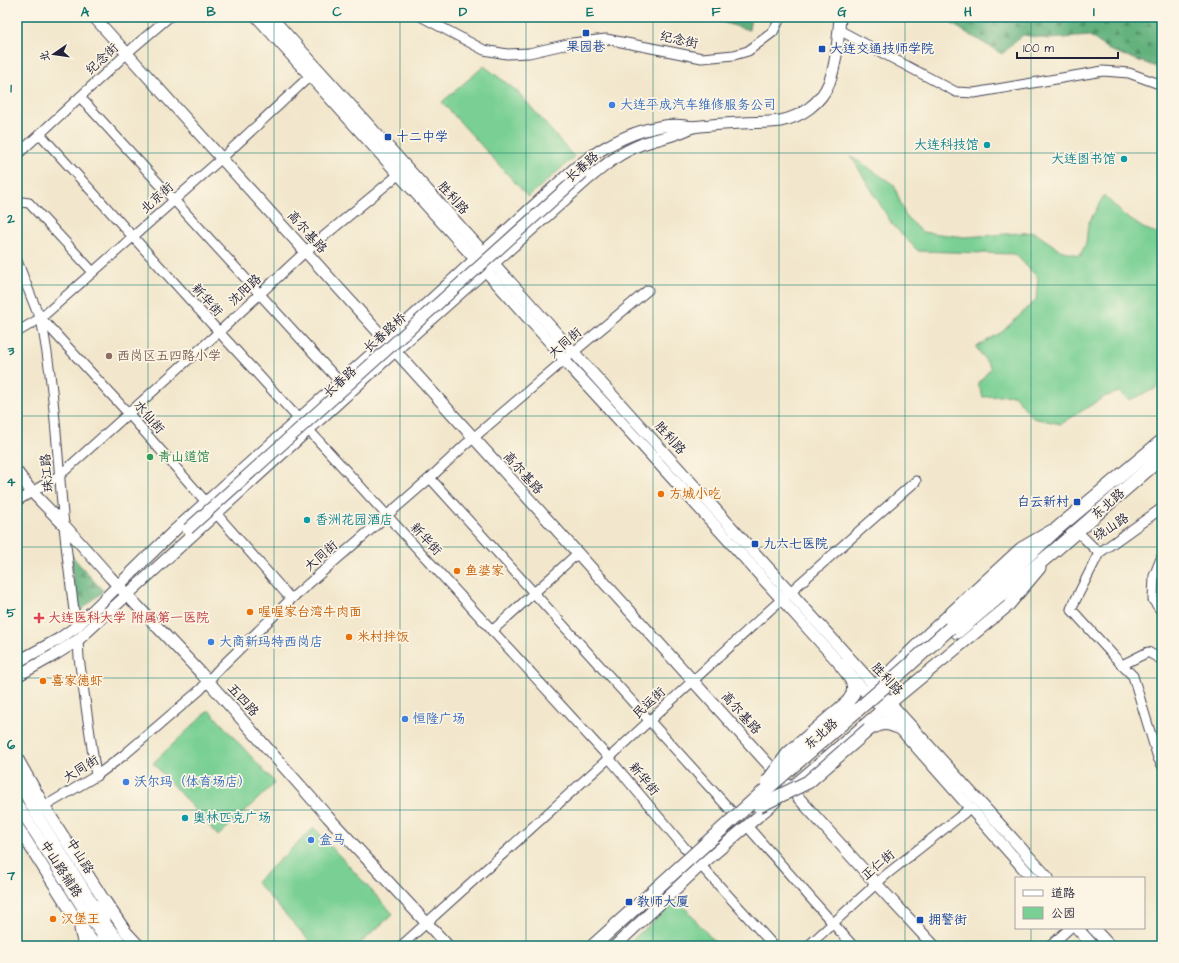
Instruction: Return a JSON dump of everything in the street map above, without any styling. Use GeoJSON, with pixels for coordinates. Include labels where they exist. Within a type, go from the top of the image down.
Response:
{"type":"FeatureCollection","features":[{"type":"Feature","properties":{"kind":"highway","name":"东北路"},"geometry":{"type":"LineString","coordinates":[[593,946],[756,803],[810,762],[953,630],[1059,527],[1162,441]]}},
{"type":"Feature","properties":{"kind":"highway","name":"东北路"},"geometry":{"type":"LineString","coordinates":[[953,630],[1054,552],[1162,456]]}},
{"type":"Feature","properties":{"kind":"highway"},"geometry":{"type":"LineString","coordinates":[[756,803],[788,754],[853,696],[854,686],[850,676],[841,665]]}},
{"type":"Feature","properties":{"kind":"highway"},"geometry":{"type":"LineString","coordinates":[[756,803],[808,782],[868,729],[882,723],[891,724],[898,727]]}},
{"type":"Feature","properties":{"kind":"highway","name":"东北路"},"geometry":{"type":"LineString","coordinates":[[604,946],[756,803]]}},
{"type":"Feature","properties":{"kind":"main road","name":"高尔基路"},"geometry":{"type":"LineString","coordinates":[[94,17],[790,789],[934,946]]}},
{"type":"Feature","properties":{"kind":"main road","name":"胜利路"},"geometry":{"type":"LineString","coordinates":[[257,17],[398,174],[479,257]]}},
{"type":"Feature","properties":{"kind":"main road","name":"胜利路"},"geometry":{"type":"LineString","coordinates":[[271,17],[479,257],[573,352],[786,596],[871,690],[1047,877]]}},
{"type":"Feature","properties":{"kind":"main road","name":"长春路"},"geometry":{"type":"LineString","coordinates":[[582,173],[605,156],[628,144],[654,134],[715,124],[780,121],[794,117],[806,111],[816,102],[828,85],[833,72],[840,17]]}},
{"type":"Feature","properties":{"kind":"main road","name":"长春路"},"geometry":{"type":"LineString","coordinates":[[17,662],[59,639],[76,627],[175,530],[479,257],[575,168],[606,147],[636,134],[673,125],[692,127]]}},
{"type":"Feature","properties":{"kind":"main road","name":"长春路"},"geometry":{"type":"LineString","coordinates":[[17,676],[78,640],[166,558],[395,351],[613,158],[642,144],[682,132],[692,127]]}},
{"type":"Feature","properties":{"kind":"main road","name":"长春路桥"},"geometry":{"type":"LineString","coordinates":[[188,529],[582,173]]}},
{"type":"Feature","properties":{"kind":"main road","name":"胜利路"},"geometry":{"type":"LineString","coordinates":[[489,268],[564,360],[686,493],[786,596],[841,665],[871,690]]}},
{"type":"Feature","properties":{"kind":"main road","name":"五四路"},"geometry":{"type":"LineString","coordinates":[[17,472],[32,492],[208,681],[328,817],[448,946]]}},
{"type":"Feature","properties":{"kind":"main road","name":"东北路"},"geometry":{"type":"LineString","coordinates":[[586,946],[690,853],[776,773],[871,690],[931,631],[1021,548],[1038,537],[1059,527]]}},
{"type":"Feature","properties":{"kind":"main road"},"geometry":{"type":"LineString","coordinates":[[157,549],[188,529]]}},
{"type":"Feature","properties":{"kind":"main road"},"geometry":{"type":"LineString","coordinates":[[166,558],[188,529]]}},
{"type":"Feature","properties":{"kind":"main road","name":"东北路"},"geometry":{"type":"LineString","coordinates":[[615,946],[701,865],[886,706],[1008,606],[1054,552]]}},
{"type":"Feature","properties":{"kind":"main road","name":"胜利路"},"geometry":{"type":"LineString","coordinates":[[886,706],[898,727],[1031,877]]}},
{"type":"Feature","properties":{"kind":"main road"},"geometry":{"type":"LineString","coordinates":[[17,758],[40,809]]}},
{"type":"Feature","properties":{"kind":"main road","name":"中山路"},"geometry":{"type":"LineString","coordinates":[[17,779],[40,809],[106,923],[123,946]]}},
{"type":"Feature","properties":{"kind":"main road","name":"中山路"},"geometry":{"type":"LineString","coordinates":[[17,804],[88,916],[101,941],[111,946]]}},
{"type":"Feature","properties":{"kind":"main road","name":"中山路辅路"},"geometry":{"type":"LineString","coordinates":[[40,809],[122,926],[139,946]]}},
{"type":"Feature","properties":{"kind":"main road","name":"中山路辅路"},"geometry":{"type":"LineString","coordinates":[[17,826],[76,919],[96,946]]}},
{"type":"Feature","properties":{"kind":"main road"},"geometry":{"type":"LineString","coordinates":[[101,941],[106,923],[102,897]]}},
{"type":"Feature","properties":{"kind":"main road"},"geometry":{"type":"LineString","coordinates":[[76,919],[82,933],[84,946]]}},
{"type":"Feature","properties":{"kind":"main road"},"geometry":{"type":"LineString","coordinates":[[1078,929],[1093,946]]}},
{"type":"Feature","properties":{"kind":"main road"},"geometry":{"type":"LineString","coordinates":[[1094,929],[1110,946]]}},
{"type":"Feature","properties":{"kind":"street","name":"纪念街"},"geometry":{"type":"LineString","coordinates":[[17,154],[169,17]]}},
{"type":"Feature","properties":{"kind":"street","name":"纪念街"},"geometry":{"type":"LineString","coordinates":[[422,17],[484,50],[507,54],[529,52],[572,43],[606,39],[702,58],[748,52],[773,32],[781,17]]}},
{"type":"Feature","properties":{"kind":"street"},"geometry":{"type":"LineString","coordinates":[[839,30],[956,92],[974,93],[1103,71],[1129,73],[1162,85]]}},
{"type":"Feature","properties":{"kind":"street","name":"北京街"},"geometry":{"type":"LineString","coordinates":[[17,332],[41,318],[222,158],[310,76]]}},
{"type":"Feature","properties":{"kind":"street"},"geometry":{"type":"LineString","coordinates":[[80,97],[340,382]]}},
{"type":"Feature","properties":{"kind":"street","name":"新华街"},"geometry":{"type":"LineString","coordinates":[[40,134],[387,517],[609,758],[690,853],[774,946]]}},
{"type":"Feature","properties":{"kind":"street","name":"沈阳路"},"geometry":{"type":"LineString","coordinates":[[17,501],[60,475],[219,332],[306,251],[398,174]]}},
{"type":"Feature","properties":{"kind":"street"},"geometry":{"type":"LineString","coordinates":[[17,204],[22,202],[29,203],[93,272]]}},
{"type":"Feature","properties":{"kind":"street","name":"水仙街"},"geometry":{"type":"LineString","coordinates":[[17,261],[41,318],[128,413],[291,600]]}},
{"type":"Feature","properties":{"kind":"street","name":"大同街"},"geometry":{"type":"LineString","coordinates":[[25,818],[96,776],[124,755],[200,690],[291,600],[573,352],[648,290]]}},
{"type":"Feature","properties":{"kind":"street","name":"珠江路"},"geometry":{"type":"LineString","coordinates":[[41,318],[51,380],[64,525],[76,627]]}},
{"type":"Feature","properties":{"kind":"street"},"geometry":{"type":"LineString","coordinates":[[430,478],[733,813]]}},
{"type":"Feature","properties":{"kind":"street","name":"民运街"},"geometry":{"type":"LineString","coordinates":[[401,946],[773,607],[916,482]]}},
{"type":"Feature","properties":{"kind":"street","name":"绕山路"},"geometry":{"type":"LineString","coordinates":[[1077,531],[1098,553],[1162,508]]}},
{"type":"Feature","properties":{"kind":"street"},"geometry":{"type":"LineString","coordinates":[[492,631],[578,553]]}},
{"type":"Feature","properties":{"kind":"street"},"geometry":{"type":"LineString","coordinates":[[1098,553],[1071,609],[1133,676],[1158,758],[1162,765]]}},
{"type":"Feature","properties":{"kind":"street"},"geometry":{"type":"LineString","coordinates":[[1162,556],[1154,576],[1153,600],[1162,612]]}},
{"type":"Feature","properties":{"kind":"street"},"geometry":{"type":"LineString","coordinates":[[78,640],[79,658],[96,776]]}},
{"type":"Feature","properties":{"kind":"street"},"geometry":{"type":"LineString","coordinates":[[1122,665],[1148,652],[1162,660]]}},
{"type":"Feature","properties":{"kind":"street","name":"正仁街"},"geometry":{"type":"LineString","coordinates":[[808,946],[876,884],[969,808]]}},
{"type":"Feature","properties":{"kind":"street"},"geometry":{"type":"LineString","coordinates":[[747,826],[853,946]]}},
{"type":"Feature","properties":{"kind":"street"},"geometry":{"type":"LineString","coordinates":[[1050,946],[1069,929]]}},
{"type":"Feature","properties":{"kind":"green space"},"geometry":{"type":"Polygon","coordinates":[[[677,17],[751,17],[749,30],[718,21],[679,19],[677,17]]]}},
{"type":"Feature","properties":{"kind":"green space"},"geometry":{"type":"Polygon","coordinates":[[[951,17],[1162,17],[1162,69],[1109,50],[1090,36],[1049,39],[1023,35],[1002,54],[952,24],[951,17]]]}},
{"type":"Feature","properties":{"kind":"green space"},"geometry":{"type":"Polygon","coordinates":[[[484,66],[518,92],[574,157],[528,197],[442,102],[484,66]]]}},
{"type":"Feature","properties":{"kind":"green space"},"geometry":{"type":"Polygon","coordinates":[[[851,156],[894,185],[905,215],[922,232],[965,237],[1034,232],[1060,250],[1080,256],[1086,243],[1088,224],[1104,195],[1125,216],[1143,228],[1162,235],[1162,380],[1155,389],[1129,400],[1119,392],[1104,397],[1061,424],[1033,418],[1014,395],[983,397],[978,384],[991,368],[976,347],[1002,332],[1036,300],[1038,278],[1015,254],[918,251],[892,224],[851,156]]]}},
{"type":"Feature","properties":{"kind":"green space"},"geometry":{"type":"Polygon","coordinates":[[[71,555],[103,591],[76,615],[71,555]]]}},
{"type":"Feature","properties":{"kind":"green space"},"geometry":{"type":"Polygon","coordinates":[[[209,710],[275,783],[218,836],[153,763],[209,710]]]}},
{"type":"Feature","properties":{"kind":"green space"},"geometry":{"type":"Polygon","coordinates":[[[314,828],[393,914],[357,946],[314,946],[256,882],[314,828]]]}},
{"type":"Feature","properties":{"kind":"green space"},"geometry":{"type":"Polygon","coordinates":[[[678,900],[718,946],[625,946],[678,900]]]}},
{"type":"Feature","properties":{"kind":"place","name":"果园巷"},"geometry":{"type":"Point","coordinates":[586,33]}},
{"type":"Feature","properties":{"kind":"place","name":"大连交通技师学院"},"geometry":{"type":"Point","coordinates":[822,49]}},
{"type":"Feature","properties":{"kind":"place","name":"大连平成汽车维修服务公司"},"geometry":{"type":"Point","coordinates":[612,105]}},
{"type":"Feature","properties":{"kind":"place","name":"十二中学"},"geometry":{"type":"Point","coordinates":[388,137]}},
{"type":"Feature","properties":{"kind":"place","name":"大连科技馆"},"geometry":{"type":"Point","coordinates":[987,145]}},
{"type":"Feature","properties":{"kind":"place","name":"大连图书馆"},"geometry":{"type":"Point","coordinates":[1124,159]}},
{"type":"Feature","properties":{"kind":"place","name":"西岗区五四路小学"},"geometry":{"type":"Point","coordinates":[109,356]}},
{"type":"Feature","properties":{"kind":"place","name":"青山道馆"},"geometry":{"type":"Point","coordinates":[150,457]}},
{"type":"Feature","properties":{"kind":"place","name":"方城小吃"},"geometry":{"type":"Point","coordinates":[661,494]}},
{"type":"Feature","properties":{"kind":"place","name":"白云新村"},"geometry":{"type":"Point","coordinates":[1077,502]}},
{"type":"Feature","properties":{"kind":"place","name":"香洲花园酒店"},"geometry":{"type":"Point","coordinates":[307,520]}},
{"type":"Feature","properties":{"kind":"place","name":"九六七医院"},"geometry":{"type":"Point","coordinates":[755,544]}},
{"type":"Feature","properties":{"kind":"place","name":"鱼婆家"},"geometry":{"type":"Point","coordinates":[457,571]}},
{"type":"Feature","properties":{"kind":"place","name":"喔喔家台湾牛肉面"},"geometry":{"type":"Point","coordinates":[250,612]}},
{"type":"Feature","properties":{"kind":"place","name":"大连医科大学 附属第一医院"},"geometry":{"type":"Point","coordinates":[39,618]}},
{"type":"Feature","properties":{"kind":"place","name":"米村拌饭"},"geometry":{"type":"Point","coordinates":[349,637]}},
{"type":"Feature","properties":{"kind":"place","name":"大商新玛特西岗店"},"geometry":{"type":"Point","coordinates":[211,642]}},
{"type":"Feature","properties":{"kind":"place","name":"喜家德虾"},"geometry":{"type":"Point","coordinates":[43,681]}},
{"type":"Feature","properties":{"kind":"place","name":"恒隆广场"},"geometry":{"type":"Point","coordinates":[405,719]}},
{"type":"Feature","properties":{"kind":"place","name":"沃尔玛（体育场店）"},"geometry":{"type":"Point","coordinates":[126,782]}},
{"type":"Feature","properties":{"kind":"place","name":"奥林匹克广场"},"geometry":{"type":"Point","coordinates":[185,818]}},
{"type":"Feature","properties":{"kind":"place","name":"盒马"},"geometry":{"type":"Point","coordinates":[311,840]}},
{"type":"Feature","properties":{"kind":"place","name":"教师大厦"},"geometry":{"type":"Point","coordinates":[629,902]}},
{"type":"Feature","properties":{"kind":"place","name":"汉堡王"},"geometry":{"type":"Point","coordinates":[53,919]}},
{"type":"Feature","properties":{"kind":"place","name":"拥警街"},"geometry":{"type":"Point","coordinates":[920,920]}}]}
